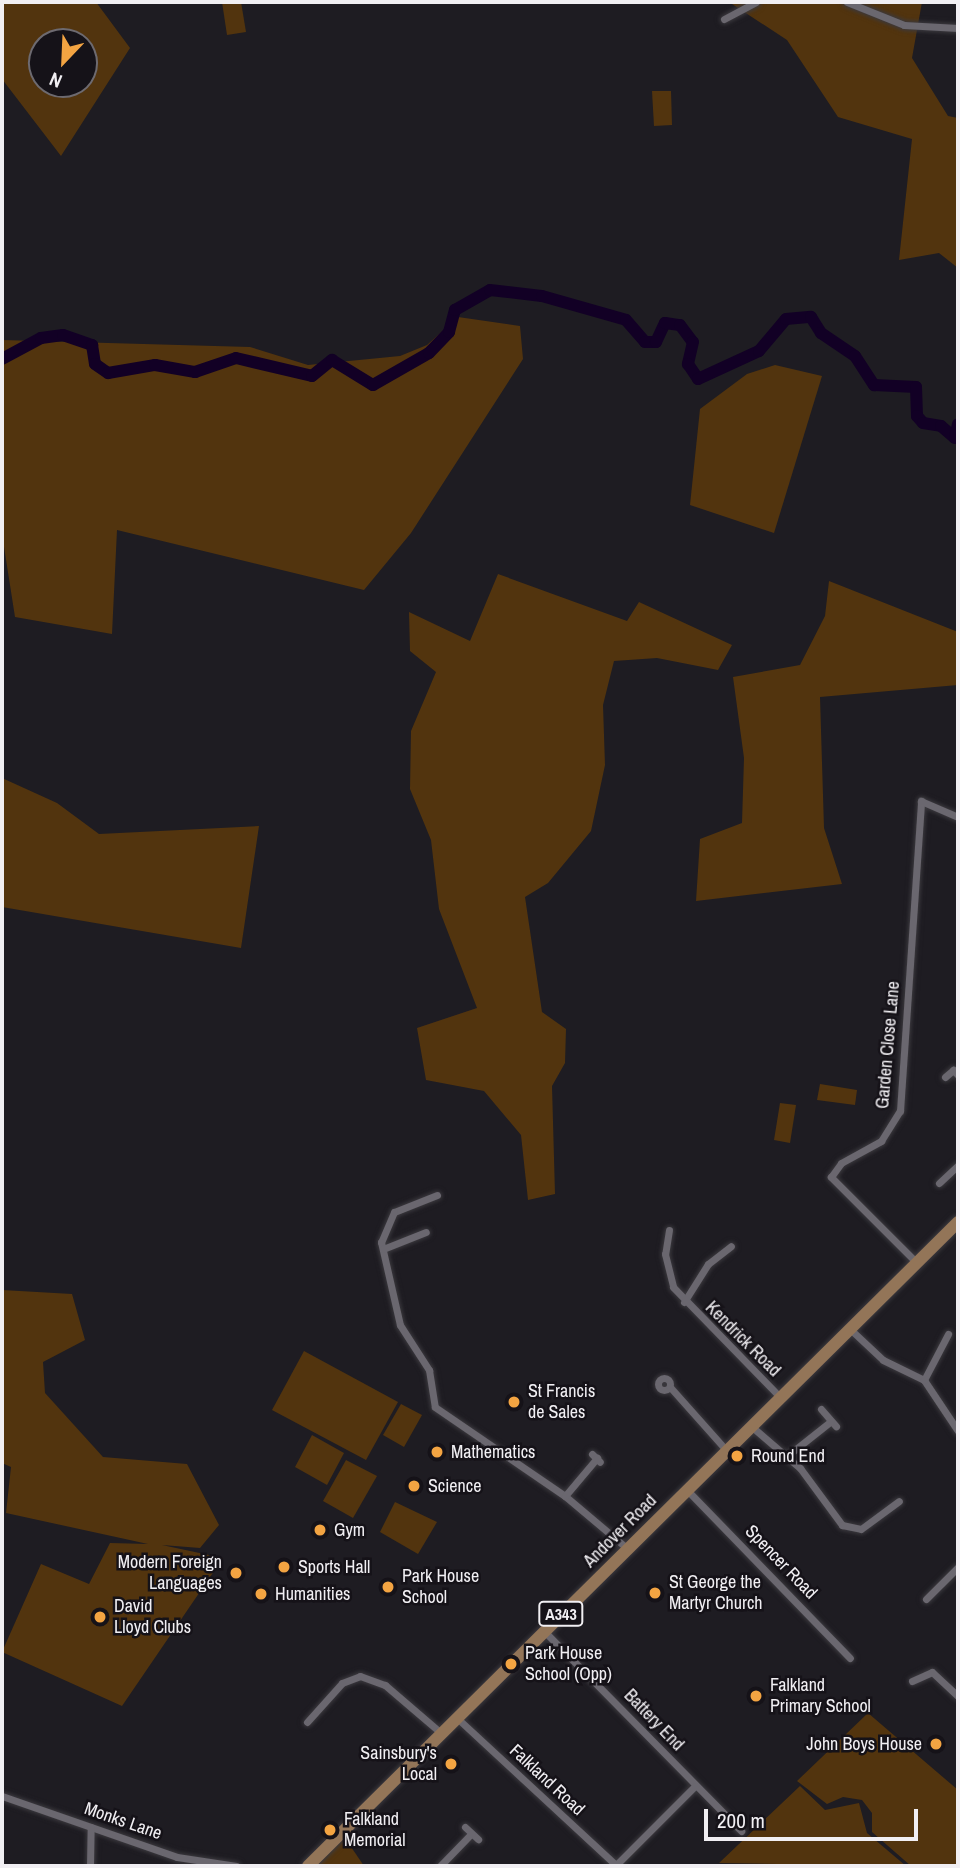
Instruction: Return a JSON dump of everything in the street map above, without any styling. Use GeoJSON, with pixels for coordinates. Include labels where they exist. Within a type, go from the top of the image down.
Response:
{"type":"FeatureCollection","features":[{"type":"Feature","properties":{"kind":"main road","name":"Andover Road"},"geometry":{"type":"LineString","coordinates":[[308,1866],[958,1222]]}},
{"type":"Feature","properties":{"kind":"street"},"geometry":{"type":"LineString","coordinates":[[724,19],[756,2]]}},
{"type":"Feature","properties":{"kind":"street"},"geometry":{"type":"LineString","coordinates":[[847,2],[904,25],[958,29]]}},
{"type":"Feature","properties":{"kind":"street","name":"Garden Close Lane"},"geometry":{"type":"LineString","coordinates":[[917,1263],[831,1177],[841,1163],[881,1141],[900,1111],[921,802],[958,817]]}},
{"type":"Feature","properties":{"kind":"street"},"geometry":{"type":"LineString","coordinates":[[945,1077],[953,1070],[958,1075]]}},
{"type":"Feature","properties":{"kind":"street"},"geometry":{"type":"LineString","coordinates":[[939,1183],[958,1165]]}},
{"type":"Feature","properties":{"kind":"street"},"geometry":{"type":"LineString","coordinates":[[437,1195],[394,1212],[382,1230],[383,1249],[400,1325],[429,1370],[435,1407],[565,1496],[628,1549]]}},
{"type":"Feature","properties":{"kind":"street","name":"Kendrick Road"},"geometry":{"type":"LineString","coordinates":[[669,1230],[668,1270],[684,1302],[780,1398]]}},
{"type":"Feature","properties":{"kind":"street"},"geometry":{"type":"LineString","coordinates":[[383,1249],[426,1232]]}},
{"type":"Feature","properties":{"kind":"street","name":"Kendrick Road"},"geometry":{"type":"LineString","coordinates":[[684,1302],[708,1265],[731,1247]]}},
{"type":"Feature","properties":{"kind":"street"},"geometry":{"type":"LineString","coordinates":[[850,1329],[883,1360],[924,1380],[958,1431]]}},
{"type":"Feature","properties":{"kind":"street"},"geometry":{"type":"LineString","coordinates":[[924,1380],[948,1334]]}},
{"type":"Feature","properties":{"kind":"street"},"geometry":{"type":"LineString","coordinates":[[670,1387],[727,1451]]}},
{"type":"Feature","properties":{"kind":"street"},"geometry":{"type":"LineString","coordinates":[[787,1456],[833,1424],[821,1409]]}},
{"type":"Feature","properties":{"kind":"street"},"geometry":{"type":"LineString","coordinates":[[751,1426],[787,1456],[842,1525],[855,1531],[876,1523],[899,1501]]}},
{"type":"Feature","properties":{"kind":"street"},"geometry":{"type":"LineString","coordinates":[[565,1496],[596,1458]]}},
{"type":"Feature","properties":{"kind":"street","name":"Spencer Road"},"geometry":{"type":"LineString","coordinates":[[687,1490],[850,1658]]}},
{"type":"Feature","properties":{"kind":"street"},"geometry":{"type":"LineString","coordinates":[[855,1531],[856,1541]]}},
{"type":"Feature","properties":{"kind":"street"},"geometry":{"type":"LineString","coordinates":[[926,1599],[958,1567]]}},
{"type":"Feature","properties":{"kind":"street","name":"Battery End"},"geometry":{"type":"LineString","coordinates":[[544,1630],[741,1831]]}},
{"type":"Feature","properties":{"kind":"street"},"geometry":{"type":"LineString","coordinates":[[912,1681],[932,1672],[958,1696]]}},
{"type":"Feature","properties":{"kind":"street"},"geometry":{"type":"LineString","coordinates":[[307,1722],[342,1683],[360,1676],[385,1685],[441,1733]]}},
{"type":"Feature","properties":{"kind":"street","name":"Falkland Road"},"geometry":{"type":"LineString","coordinates":[[457,1717],[615,1865]]}},
{"type":"Feature","properties":{"kind":"street"},"geometry":{"type":"LineString","coordinates":[[615,1865],[695,1786]]}},
{"type":"Feature","properties":{"kind":"street","name":"Monks Lane"},"geometry":{"type":"LineString","coordinates":[[2,1796],[177,1857],[236,1866]]}},
{"type":"Feature","properties":{"kind":"street"},"geometry":{"type":"LineString","coordinates":[[90,1827],[90,1866]]}},
{"type":"Feature","properties":{"kind":"street"},"geometry":{"type":"LineString","coordinates":[[440,1866],[472,1834]]}},
{"type":"Feature","properties":{"kind":"shaded area"},"geometry":{"type":"Polygon","coordinates":[[[2,2],[96,2],[130,48],[61,156],[2,79],[2,2]]]}},
{"type":"Feature","properties":{"kind":"shaded area"},"geometry":{"type":"Polygon","coordinates":[[[222,2],[241,2],[246,32],[227,35],[222,2]]]}},
{"type":"Feature","properties":{"kind":"shaded area"},"geometry":{"type":"Polygon","coordinates":[[[729,2],[922,2],[912,58],[948,116],[958,118],[958,268],[939,253],[899,260],[912,139],[838,117],[787,40],[729,2]]]}},
{"type":"Feature","properties":{"kind":"shaded area"},"geometry":{"type":"Polygon","coordinates":[[[652,91],[671,91],[672,125],[654,126],[652,91]]]}},
{"type":"Feature","properties":{"kind":"shaded area"},"geometry":{"type":"Polygon","coordinates":[[[458,317],[520,326],[523,359],[411,533],[364,590],[117,530],[112,634],[15,617],[2,534],[2,340],[250,347],[308,365],[400,356],[427,345],[458,317]]]}},
{"type":"Feature","properties":{"kind":"shaded area"},"geometry":{"type":"Polygon","coordinates":[[[775,365],[822,376],[774,533],[690,505],[700,409],[747,374],[775,365]]]}},
{"type":"Feature","properties":{"kind":"shaded area"},"geometry":{"type":"Polygon","coordinates":[[[498,574],[627,621],[639,602],[732,645],[718,670],[657,658],[614,661],[603,705],[605,765],[591,831],[548,883],[525,897],[542,1012],[566,1029],[565,1063],[552,1086],[555,1194],[528,1200],[521,1135],[484,1091],[426,1080],[417,1028],[477,1008],[439,909],[431,840],[410,789],[411,731],[436,672],[410,651],[409,612],[470,641],[498,574]]]}},
{"type":"Feature","properties":{"kind":"shaded area"},"geometry":{"type":"Polygon","coordinates":[[[829,581],[958,632],[958,685],[820,697],[824,828],[842,884],[696,901],[700,839],[742,823],[744,758],[733,677],[800,665],[825,616],[829,581]]]}},
{"type":"Feature","properties":{"kind":"shaded area"},"geometry":{"type":"Polygon","coordinates":[[[2,778],[57,803],[99,834],[259,826],[241,948],[2,907],[2,778]]]}},
{"type":"Feature","properties":{"kind":"shaded area"},"geometry":{"type":"Polygon","coordinates":[[[820,1084],[857,1090],[855,1105],[817,1100],[820,1084]]]}},
{"type":"Feature","properties":{"kind":"shaded area"},"geometry":{"type":"Polygon","coordinates":[[[780,1103],[796,1105],[790,1143],[774,1140],[780,1103]]]}},
{"type":"Feature","properties":{"kind":"shaded area"},"geometry":{"type":"Polygon","coordinates":[[[2,1290],[72,1294],[85,1340],[43,1362],[45,1393],[103,1457],[187,1464],[219,1525],[200,1548],[162,1545],[223,1558],[122,1706],[2,1652],[41,1564],[89,1584],[110,1543],[148,1544],[6,1513],[11,1467],[2,1463],[2,1290]]]}},
{"type":"Feature","properties":{"kind":"shaded area"},"geometry":{"type":"Polygon","coordinates":[[[304,1351],[398,1402],[366,1460],[272,1410],[304,1351]]]}},
{"type":"Feature","properties":{"kind":"shaded area"},"geometry":{"type":"Polygon","coordinates":[[[401,1404],[422,1415],[404,1447],[383,1435],[401,1404]]]}},
{"type":"Feature","properties":{"kind":"shaded area"},"geometry":{"type":"Polygon","coordinates":[[[312,1435],[344,1453],[327,1485],[295,1467],[312,1435]]]}},
{"type":"Feature","properties":{"kind":"shaded area"},"geometry":{"type":"Polygon","coordinates":[[[346,1460],[377,1476],[353,1518],[323,1501],[346,1460]]]}},
{"type":"Feature","properties":{"kind":"shaded area"},"geometry":{"type":"Polygon","coordinates":[[[395,1502],[437,1522],[418,1554],[380,1532],[395,1502]]]}},
{"type":"Feature","properties":{"kind":"shaded area"},"geometry":{"type":"Polygon","coordinates":[[[868,1713],[958,1790],[958,1866],[911,1866],[872,1832],[872,1813],[862,1800],[843,1797],[827,1804],[797,1781],[868,1713]]]}},
{"type":"Feature","properties":{"kind":"shaded area"},"geometry":{"type":"Polygon","coordinates":[[[800,1786],[825,1810],[859,1803],[867,1833],[906,1866],[719,1863],[800,1786]]]}},
{"type":"Feature","properties":{"kind":"shaded area"},"geometry":{"type":"Polygon","coordinates":[[[345,1838],[364,1866],[317,1866],[345,1838]]]}},
{"type":"Feature","properties":{"kind":"waterway"},"geometry":{"type":"LineString","coordinates":[[2,359],[41,338],[63,335],[92,345],[95,364],[108,373],[155,365],[195,372],[236,358],[312,376],[332,360],[373,385],[429,353],[449,332],[455,310],[490,290],[542,296],[626,320],[645,342],[656,342],[665,323],[680,325],[693,342],[688,364],[698,379],[759,351],[786,319],[811,317],[821,333],[855,356],[874,385],[916,387],[917,416],[923,423],[941,426],[955,438],[958,424]]}},
{"type":"Feature","properties":{"kind":"place","name":"St Francis de Sales"},"geometry":{"type":"Point","coordinates":[514,1402]}},
{"type":"Feature","properties":{"kind":"place","name":"Mathematics"},"geometry":{"type":"Point","coordinates":[437,1452]}},
{"type":"Feature","properties":{"kind":"place","name":"Round End"},"geometry":{"type":"Point","coordinates":[737,1456]}},
{"type":"Feature","properties":{"kind":"place","name":"Science"},"geometry":{"type":"Point","coordinates":[414,1486]}},
{"type":"Feature","properties":{"kind":"place","name":"Gym"},"geometry":{"type":"Point","coordinates":[320,1530]}},
{"type":"Feature","properties":{"kind":"place","name":"Sports Hall"},"geometry":{"type":"Point","coordinates":[284,1567]}},
{"type":"Feature","properties":{"kind":"place","name":"Modern Foreign Languages"},"geometry":{"type":"Point","coordinates":[236,1573]}},
{"type":"Feature","properties":{"kind":"place","name":"Park House School"},"geometry":{"type":"Point","coordinates":[388,1587]}},
{"type":"Feature","properties":{"kind":"place","name":"St George the Martyr Church"},"geometry":{"type":"Point","coordinates":[655,1593]}},
{"type":"Feature","properties":{"kind":"place","name":"Humanities"},"geometry":{"type":"Point","coordinates":[261,1594]}},
{"type":"Feature","properties":{"kind":"place","name":"David Lloyd Clubs"},"geometry":{"type":"Point","coordinates":[100,1617]}},
{"type":"Feature","properties":{"kind":"place","name":"Park House School (Opp)"},"geometry":{"type":"Point","coordinates":[511,1664]}},
{"type":"Feature","properties":{"kind":"place","name":"Falkland Primary School"},"geometry":{"type":"Point","coordinates":[756,1696]}},
{"type":"Feature","properties":{"kind":"place","name":"John Boys House"},"geometry":{"type":"Point","coordinates":[936,1744]}},
{"type":"Feature","properties":{"kind":"place","name":"Sainsbury's Local"},"geometry":{"type":"Point","coordinates":[451,1764]}},
{"type":"Feature","properties":{"kind":"place","name":"Falkland Memorial"},"geometry":{"type":"Point","coordinates":[330,1830]}}]}
